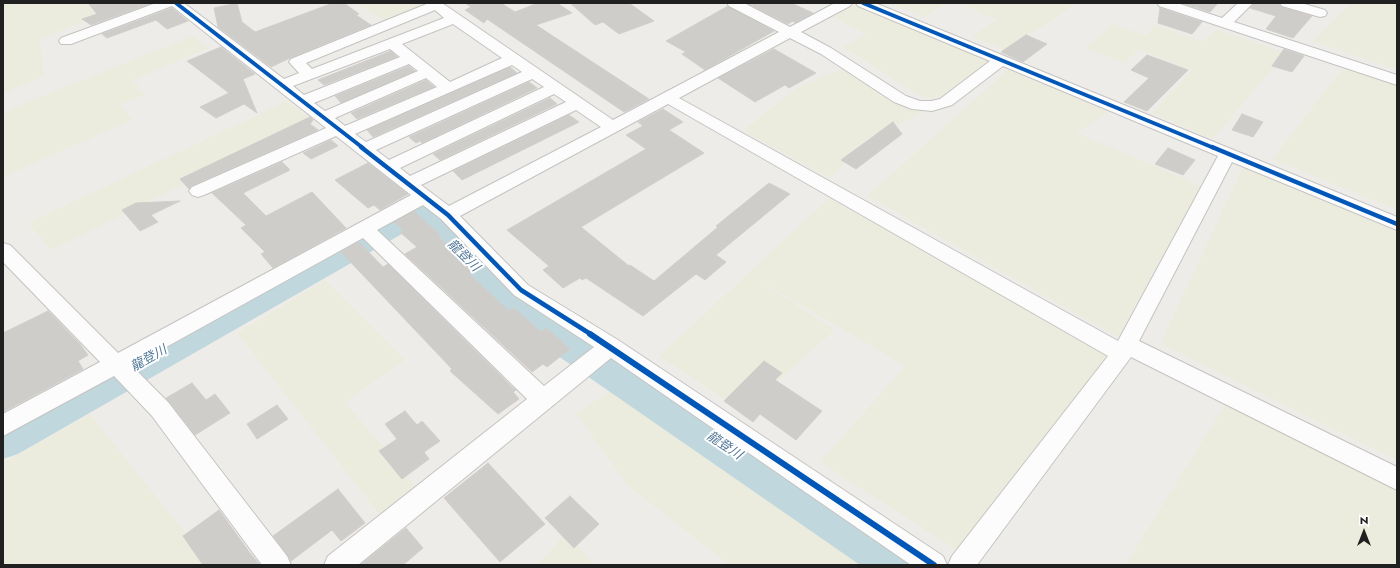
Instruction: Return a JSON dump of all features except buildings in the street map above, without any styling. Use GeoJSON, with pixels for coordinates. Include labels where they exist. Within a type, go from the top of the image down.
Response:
{"type":"FeatureCollection","features":[{"type":"Feature","properties":{"kind":"street"},"geometry":{"type":"LineString","coordinates":[[66,41],[169,3]]}},
{"type":"Feature","properties":{"kind":"street"},"geometry":{"type":"LineString","coordinates":[[176,3],[304,101],[448,215],[521,290],[610,346],[934,565]]}},
{"type":"Feature","properties":{"kind":"street"},"geometry":{"type":"LineString","coordinates":[[734,3],[826,51],[900,98],[918,106],[932,106],[946,102],[1000,61]]}},
{"type":"Feature","properties":{"kind":"street"},"geometry":{"type":"LineString","coordinates":[[448,215],[845,3]]}},
{"type":"Feature","properties":{"kind":"street"},"geometry":{"type":"LineString","coordinates":[[863,3],[1227,155],[1397,224]]}},
{"type":"Feature","properties":{"kind":"street"},"geometry":{"type":"LineString","coordinates":[[1164,3],[1397,80]]}},
{"type":"Feature","properties":{"kind":"street"},"geometry":{"type":"LineString","coordinates":[[1224,23],[1246,3]]}},
{"type":"Feature","properties":{"kind":"street"},"geometry":{"type":"LineString","coordinates":[[1287,3],[1320,13]]}},
{"type":"Feature","properties":{"kind":"street"},"geometry":{"type":"LineString","coordinates":[[310,75],[296,62],[436,5],[454,19],[612,127]]}},
{"type":"Feature","properties":{"kind":"street"},"geometry":{"type":"LineString","coordinates":[[283,85],[454,19]]}},
{"type":"Feature","properties":{"kind":"street"},"geometry":{"type":"LineString","coordinates":[[392,43],[448,88]]}},
{"type":"Feature","properties":{"kind":"street"},"geometry":{"type":"LineString","coordinates":[[341,44],[358,56]]}},
{"type":"Feature","properties":{"kind":"street"},"geometry":{"type":"LineString","coordinates":[[304,101],[410,58]]}},
{"type":"Feature","properties":{"kind":"street"},"geometry":{"type":"LineString","coordinates":[[198,191],[340,131],[448,88],[513,59]]}},
{"type":"Feature","properties":{"kind":"street"},"geometry":{"type":"LineString","coordinates":[[324,117],[428,72]]}},
{"type":"Feature","properties":{"kind":"street"},"geometry":{"type":"LineString","coordinates":[[365,149],[532,73]]}},
{"type":"Feature","properties":{"kind":"street"},"geometry":{"type":"LineString","coordinates":[[388,167],[554,88]]}},
{"type":"Feature","properties":{"kind":"street"},"geometry":{"type":"LineString","coordinates":[[668,98],[1124,350],[1397,479]]}},
{"type":"Feature","properties":{"kind":"street"},"geometry":{"type":"LineString","coordinates":[[467,103],[509,136]]}},
{"type":"Feature","properties":{"kind":"street"},"geometry":{"type":"LineString","coordinates":[[3,426],[364,228],[417,190],[509,136],[577,103]]}},
{"type":"Feature","properties":{"kind":"street"},"geometry":{"type":"LineString","coordinates":[[961,565],[1124,350],[1227,155]]}},
{"type":"Feature","properties":{"kind":"street"},"geometry":{"type":"LineString","coordinates":[[364,228],[543,400]]}},
{"type":"Feature","properties":{"kind":"street"},"geometry":{"type":"LineString","coordinates":[[3,250],[160,409],[278,565]]}},
{"type":"Feature","properties":{"kind":"street"},"geometry":{"type":"LineString","coordinates":[[337,565],[610,346]]}},
{"type":"Feature","properties":{"kind":"shaded area"},"geometry":{"type":"Polygon","coordinates":[[[3,3],[95,3],[104,14],[40,39],[44,76],[3,94],[3,3]]]}},
{"type":"Feature","properties":{"kind":"shaded area"},"geometry":{"type":"Polygon","coordinates":[[[354,3],[437,3],[388,22],[354,3]]]}},
{"type":"Feature","properties":{"kind":"shaded area"},"geometry":{"type":"Polygon","coordinates":[[[889,3],[947,3],[925,17],[889,3]]]}},
{"type":"Feature","properties":{"kind":"shaded area"},"geometry":{"type":"Polygon","coordinates":[[[959,3],[1078,3],[1006,51],[972,36],[997,20],[959,3]]]}},
{"type":"Feature","properties":{"kind":"shaded area"},"geometry":{"type":"Polygon","coordinates":[[[1351,3],[1397,3],[1397,70],[1313,41],[1351,3]]]}},
{"type":"Feature","properties":{"kind":"shaded area"},"geometry":{"type":"Polygon","coordinates":[[[857,4],[991,61],[941,99],[922,97],[843,47],[866,34],[832,17],[857,4]]]}},
{"type":"Feature","properties":{"kind":"shaded area"},"geometry":{"type":"Polygon","coordinates":[[[1113,24],[1145,35],[1156,25],[1203,42],[1216,29],[1286,53],[1213,139],[1152,113],[1192,70],[1139,50],[1124,63],[1085,48],[1113,24]]]}},
{"type":"Feature","properties":{"kind":"shaded area"},"geometry":{"type":"Polygon","coordinates":[[[193,36],[208,48],[133,80],[145,95],[121,104],[132,120],[5,176],[3,172],[3,112],[193,36]]]}},
{"type":"Feature","properties":{"kind":"shaded area"},"geometry":{"type":"Polygon","coordinates":[[[1345,66],[1397,83],[1397,210],[1272,159],[1345,66]]]}},
{"type":"Feature","properties":{"kind":"shaded area"},"geometry":{"type":"Polygon","coordinates":[[[846,68],[895,102],[925,112],[864,141],[831,177],[820,173],[743,131],[796,88],[846,68]]]}},
{"type":"Feature","properties":{"kind":"shaded area"},"geometry":{"type":"Polygon","coordinates":[[[1009,69],[1109,112],[1077,133],[1201,186],[1118,337],[867,196],[1009,69]]]}},
{"type":"Feature","properties":{"kind":"shaded area"},"geometry":{"type":"Polygon","coordinates":[[[287,101],[314,121],[51,250],[28,223],[287,101]]]}},
{"type":"Feature","properties":{"kind":"shaded area"},"geometry":{"type":"Polygon","coordinates":[[[1243,167],[1397,231],[1397,460],[1160,344],[1243,167]]]}},
{"type":"Feature","properties":{"kind":"shaded area"},"geometry":{"type":"Polygon","coordinates":[[[829,198],[1109,355],[958,551],[820,462],[905,366],[760,281],[835,330],[744,412],[659,356],[829,198]]]}},
{"type":"Feature","properties":{"kind":"shaded area"},"geometry":{"type":"Polygon","coordinates":[[[325,280],[405,360],[345,402],[424,495],[384,520],[237,333],[325,280]]]}},
{"type":"Feature","properties":{"kind":"shaded area"},"geometry":{"type":"Polygon","coordinates":[[[619,385],[889,565],[730,565],[628,486],[576,414],[619,385]]]}},
{"type":"Feature","properties":{"kind":"shaded area"},"geometry":{"type":"Polygon","coordinates":[[[1228,400],[1397,486],[1397,565],[1125,565],[1228,400]]]}},
{"type":"Feature","properties":{"kind":"shaded area"},"geometry":{"type":"Polygon","coordinates":[[[90,414],[211,565],[3,565],[3,463],[90,414]]]}},
{"type":"Feature","properties":{"kind":"shaded area"},"geometry":{"type":"Polygon","coordinates":[[[566,533],[595,565],[537,565],[566,533]]]}},
{"type":"Feature","properties":{"kind":"waterway","name":"龍登川"},"geometry":{"type":"LineString","coordinates":[[3,440],[418,210],[509,303],[902,565]]}},
{"type":"Feature","properties":{"kind":"cycle path"},"geometry":{"type":"LineString","coordinates":[[176,3],[448,215],[521,290],[610,346],[934,565]]}},
{"type":"Feature","properties":{"kind":"cycle path"},"geometry":{"type":"LineString","coordinates":[[863,3],[1397,224]]}}]}
